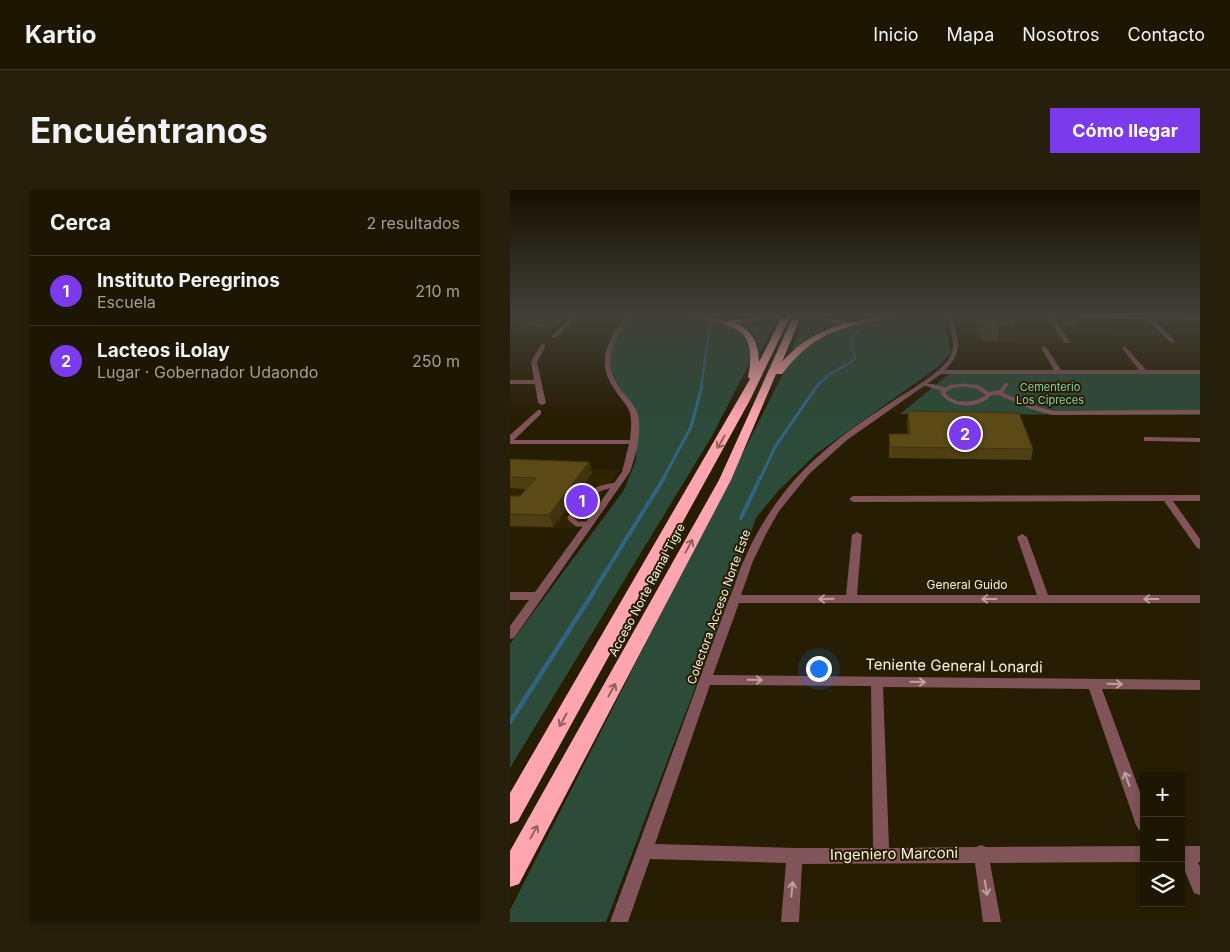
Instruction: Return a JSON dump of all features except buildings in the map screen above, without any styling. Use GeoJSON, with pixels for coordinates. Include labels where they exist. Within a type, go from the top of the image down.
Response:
{"type":"FeatureCollection","features":[{"type":"Feature","properties":{"kind":"highway"},"geometry":{"type":"LineString","coordinates":[[745,400],[754,374],[754,348]]}},
{"type":"Feature","properties":{"kind":"highway","name":"Acceso Norte Ramal Tigre"},"geometry":{"type":"LineString","coordinates":[[510,814],[745,400],[768,348]]}},
{"type":"Feature","properties":{"kind":"highway","name":"Acceso Norte Ramal Tigre"},"geometry":{"type":"LineString","coordinates":[[510,875],[725,480],[784,348]]}},
{"type":"Feature","properties":{"kind":"highway"},"geometry":{"type":"LineString","coordinates":[[763,396],[786,363],[801,348]]}},
{"type":"Feature","properties":{"kind":"street"},"geometry":{"type":"LineString","coordinates":[[542,348],[534,362],[536,382],[542,403]]}},
{"type":"Feature","properties":{"kind":"street"},"geometry":{"type":"LineString","coordinates":[[510,635],[626,472],[631,459],[633,412],[613,384],[607,359],[610,348]]}},
{"type":"Feature","properties":{"kind":"street","name":"Colectora Acceso Norte Este"},"geometry":{"type":"LineString","coordinates":[[619,922],[707,680],[734,599],[761,530],[794,484],[819,458],[938,372],[951,361],[956,352],[955,348]]}},
{"type":"Feature","properties":{"kind":"street"},"geometry":{"type":"LineString","coordinates":[[1044,348],[1058,371]]}},
{"type":"Feature","properties":{"kind":"street"},"geometry":{"type":"LineString","coordinates":[[1125,348],[1144,372]]}},
{"type":"Feature","properties":{"kind":"street"},"geometry":{"type":"LineString","coordinates":[[938,372],[1200,372]]}},
{"type":"Feature","properties":{"kind":"street"},"geometry":{"type":"LineString","coordinates":[[510,382],[536,382]]}},
{"type":"Feature","properties":{"kind":"street"},"geometry":{"type":"LineString","coordinates":[[510,441],[538,412]]}},
{"type":"Feature","properties":{"kind":"street"},"geometry":{"type":"LineString","coordinates":[[1147,439],[1200,440]]}},
{"type":"Feature","properties":{"kind":"street"},"geometry":{"type":"LineString","coordinates":[[510,441],[633,442]]}},
{"type":"Feature","properties":{"kind":"street"},"geometry":{"type":"LineString","coordinates":[[1167,498],[1200,546]]}},
{"type":"Feature","properties":{"kind":"street"},"geometry":{"type":"LineString","coordinates":[[853,499],[1200,498]]}},
{"type":"Feature","properties":{"kind":"street"},"geometry":{"type":"LineString","coordinates":[[851,598],[857,535]]}},
{"type":"Feature","properties":{"kind":"street"},"geometry":{"type":"LineString","coordinates":[[1022,536],[1044,600]]}},
{"type":"Feature","properties":{"kind":"street"},"geometry":{"type":"LineString","coordinates":[[510,596],[537,596]]}},
{"type":"Feature","properties":{"kind":"street","name":"General Guido"},"geometry":{"type":"LineString","coordinates":[[734,599],[1200,599]]}},
{"type":"Feature","properties":{"kind":"street","name":"Teniente General Lonardi"},"geometry":{"type":"LineString","coordinates":[[707,680],[1200,685]]}},
{"type":"Feature","properties":{"kind":"street"},"geometry":{"type":"LineString","coordinates":[[877,682],[881,854]]}},
{"type":"Feature","properties":{"kind":"street"},"geometry":{"type":"LineString","coordinates":[[1094,684],[1141,817]]}},
{"type":"Feature","properties":{"kind":"street","name":"Ingeniero Marconi"},"geometry":{"type":"LineString","coordinates":[[644,851],[795,856],[981,853],[1140,854]]}},
{"type":"Feature","properties":{"kind":"street"},"geometry":{"type":"LineString","coordinates":[[981,853],[992,922]]}},
{"type":"Feature","properties":{"kind":"street"},"geometry":{"type":"LineString","coordinates":[[1189,854],[1200,887]]}},
{"type":"Feature","properties":{"kind":"street"},"geometry":{"type":"LineString","coordinates":[[790,922],[795,856]]}},
{"type":"Feature","properties":{"kind":"lane"},"geometry":{"type":"LineString","coordinates":[[923,384],[944,389],[954,385],[968,385],[982,388],[988,394]]}},
{"type":"Feature","properties":{"kind":"lane"},"geometry":{"type":"LineString","coordinates":[[999,393],[1007,384]]}},
{"type":"Feature","properties":{"kind":"lane"},"geometry":{"type":"LineString","coordinates":[[944,389],[942,392],[947,399],[961,403],[984,400],[988,394]]}},
{"type":"Feature","properties":{"kind":"lane"},"geometry":{"type":"LineString","coordinates":[[988,394],[999,393],[1032,407],[1053,413],[1200,412]]}},
{"type":"Feature","properties":{"kind":"lane"},"geometry":{"type":"LineString","coordinates":[[589,524],[577,524],[570,518],[586,495],[596,487],[617,485]]}},
{"type":"Feature","properties":{"kind":"shaded area"},"geometry":{"type":"Polygon","coordinates":[[[510,469],[619,469],[579,528],[510,528],[510,469]]]}},
{"type":"Feature","properties":{"kind":"green space"},"geometry":{"type":"Polygon","coordinates":[[[611,348],[749,348],[751,360],[712,436],[510,768],[510,644],[624,490],[636,460],[636,411],[615,382],[609,362],[611,348]]]}},
{"type":"Feature","properties":{"kind":"green space"},"geometry":{"type":"Polygon","coordinates":[[[758,348],[762,348],[758,356],[758,348]]]}},
{"type":"Feature","properties":{"kind":"green space"},"geometry":{"type":"Polygon","coordinates":[[[804,348],[950,348],[951,353],[935,369],[816,454],[779,490],[756,518],[716,633],[606,922],[510,922],[510,910],[787,366],[804,348]]]}},
{"type":"Feature","properties":{"kind":"green space","name":"Cementerio Los Cipreces"},"geometry":{"type":"Polygon","coordinates":[[[967,372],[1200,374],[1200,415],[900,414],[949,374],[967,372]]]}},
{"type":"Feature","properties":{"kind":"waterway"},"geometry":{"type":"LineString","coordinates":[[701,387],[707,348]]}},
{"type":"Feature","properties":{"kind":"waterway"},"geometry":{"type":"LineString","coordinates":[[816,387],[829,375],[855,359],[853,348]]}},
{"type":"Feature","properties":{"kind":"waterway"},"geometry":{"type":"LineString","coordinates":[[663,479],[691,427],[702,386]]}},
{"type":"Feature","properties":{"kind":"waterway"},"geometry":{"type":"LineString","coordinates":[[760,479],[775,447],[817,386]]}},
{"type":"Feature","properties":{"kind":"waterway"},"geometry":{"type":"LineString","coordinates":[[592,594],[664,478]]}},
{"type":"Feature","properties":{"kind":"waterway"},"geometry":{"type":"LineString","coordinates":[[741,518],[760,478]]}},
{"type":"Feature","properties":{"kind":"waterway"},"geometry":{"type":"LineString","coordinates":[[510,722],[593,593]]}},
{"type":"Feature","properties":{"kind":"place","name":"Lacteos iLolay"},"geometry":{"type":"Point","coordinates":[965,434]}},
{"type":"Feature","properties":{"kind":"place","name":"Instituto Peregrinos"},"geometry":{"type":"Point","coordinates":[582,501]}}]}
